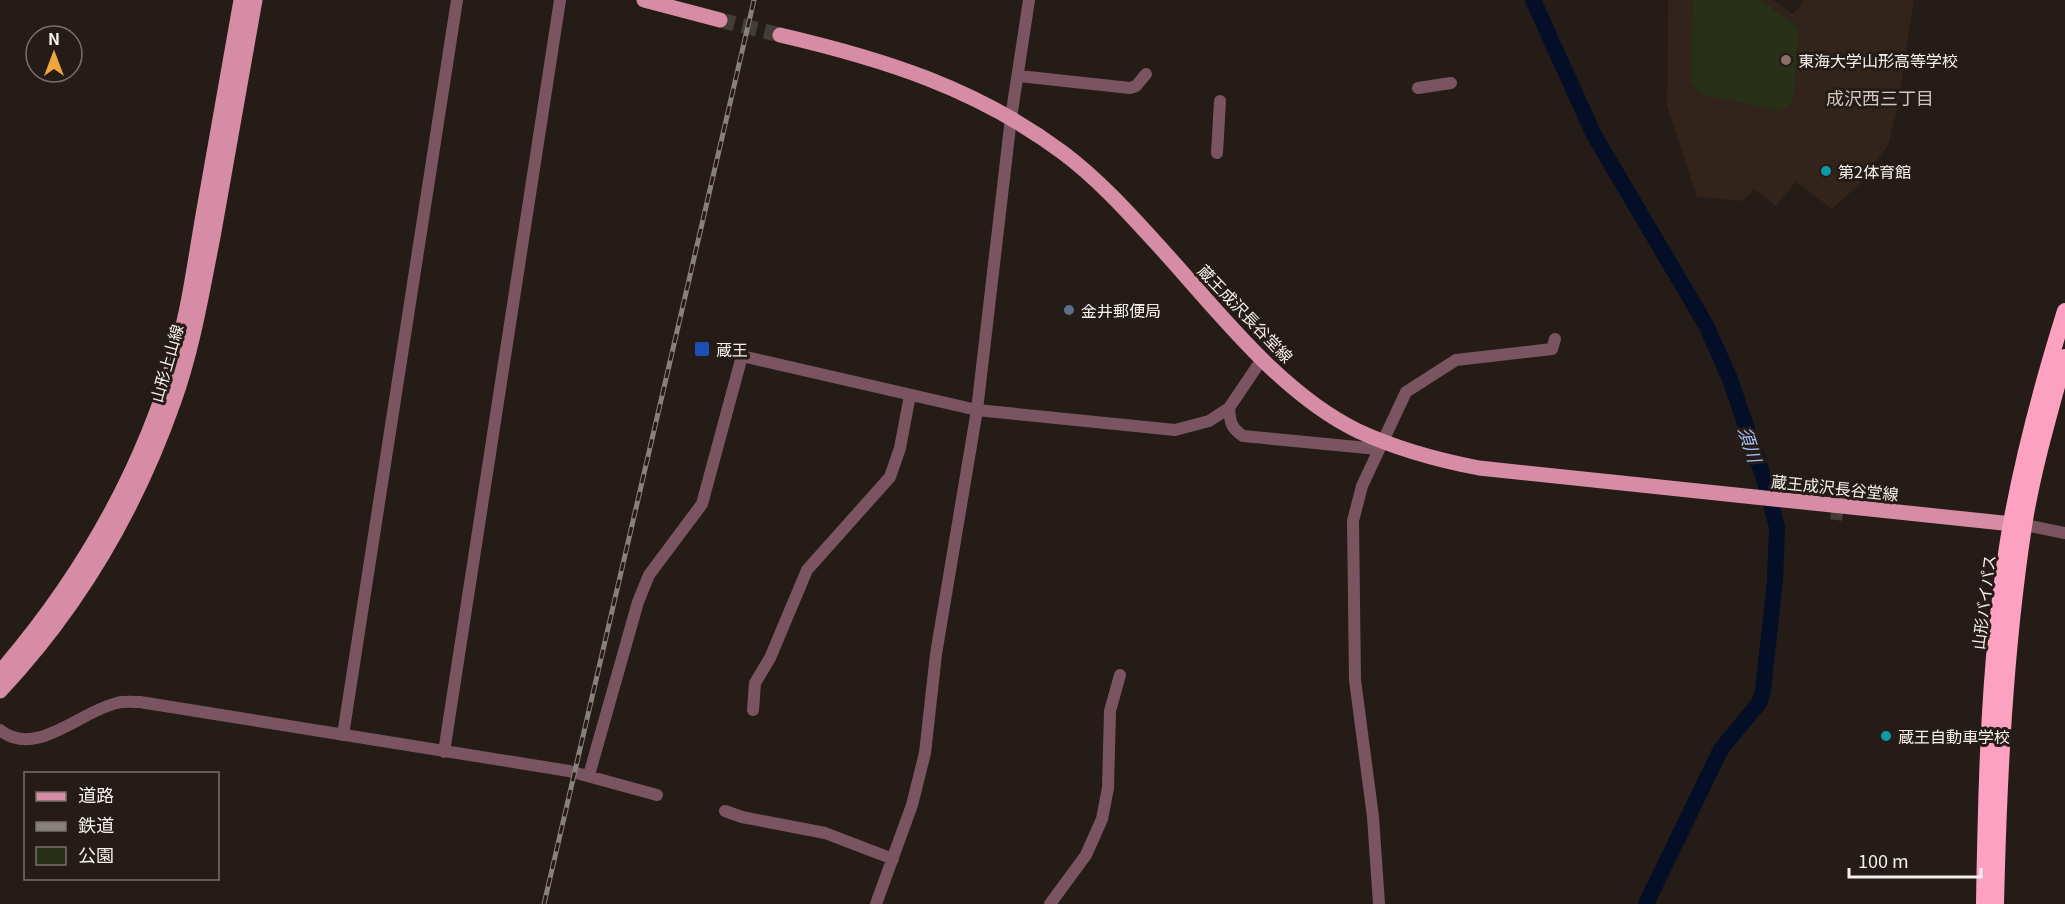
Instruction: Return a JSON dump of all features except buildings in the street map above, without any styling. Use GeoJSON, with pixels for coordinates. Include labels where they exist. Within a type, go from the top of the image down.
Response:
{"type":"FeatureCollection","features":[{"type":"Feature","properties":{"kind":"highway","name":"山形バイパス"},"geometry":{"type":"LineString","coordinates":[[1984,904],[1986,785],[1994,658],[2018,524],[2031,431],[2065,311]]}},
{"type":"Feature","properties":{"kind":"highway","name":"山形バイパス"},"geometry":{"type":"LineString","coordinates":[[1996,904],[2005,710],[2018,524],[2065,357]]}},
{"type":"Feature","properties":{"kind":"main road","name":"山形上山線"},"geometry":{"type":"LineString","coordinates":[[0,672],[55,605],[107,521],[131,473],[166,385],[186,312],[241,0]]}},
{"type":"Feature","properties":{"kind":"main road","name":"山形上山線"},"geometry":{"type":"LineString","coordinates":[[0,691],[38,651],[116,534],[146,474],[175,400],[199,309],[255,0]]}},
{"type":"Feature","properties":{"kind":"main road"},"geometry":{"type":"LineString","coordinates":[[644,0],[720,20]]}},
{"type":"Feature","properties":{"kind":"main road","name":"蔵王成沢長谷堂線"},"geometry":{"type":"LineString","coordinates":[[780,34],[911,70],[1011,118],[1063,153],[1116,200],[1262,359],[1318,406],[1381,444],[1456,464],[2018,524]]}},
{"type":"Feature","properties":{"kind":"street"},"geometry":{"type":"LineString","coordinates":[[343,735],[457,0]]}},
{"type":"Feature","properties":{"kind":"street"},"geometry":{"type":"LineString","coordinates":[[444,752],[560,0]]}},
{"type":"Feature","properties":{"kind":"street"},"geometry":{"type":"LineString","coordinates":[[876,904],[912,805],[925,753],[936,654],[977,410],[1011,118],[1029,0]]}},
{"type":"Feature","properties":{"kind":"street"},"geometry":{"type":"LineString","coordinates":[[1019,76],[1130,88],[1136,86],[1146,74]]}},
{"type":"Feature","properties":{"kind":"street"},"geometry":{"type":"LineString","coordinates":[[1418,88],[1451,83]]}},
{"type":"Feature","properties":{"kind":"street"},"geometry":{"type":"LineString","coordinates":[[1217,153],[1220,101]]}},
{"type":"Feature","properties":{"kind":"street"},"geometry":{"type":"LineString","coordinates":[[1379,904],[1373,817],[1354,680],[1353,521],[1362,486],[1406,392],[1456,360],[1497,353],[1552,349],[1555,339]]}},
{"type":"Feature","properties":{"kind":"street"},"geometry":{"type":"LineString","coordinates":[[589,775],[638,602],[649,575],[702,504],[742,356],[977,410],[1174,430],[1209,421],[1229,408],[1262,359]]}},
{"type":"Feature","properties":{"kind":"street"},"geometry":{"type":"LineString","coordinates":[[753,710],[755,683],[770,658],[807,570],[890,477],[900,448],[910,394]]}},
{"type":"Feature","properties":{"kind":"street"},"geometry":{"type":"LineString","coordinates":[[1229,408],[1230,421],[1234,430],[1243,436],[1381,444]]}},
{"type":"Feature","properties":{"kind":"street"},"geometry":{"type":"LineString","coordinates":[[2018,524],[2065,532]]}},
{"type":"Feature","properties":{"kind":"street"},"geometry":{"type":"LineString","coordinates":[[1050,904],[1086,855],[1102,819],[1108,788],[1110,711],[1120,675]]}},
{"type":"Feature","properties":{"kind":"street"},"geometry":{"type":"LineString","coordinates":[[0,730],[9,737],[31,740],[118,702],[140,702],[569,771],[657,795]]}},
{"type":"Feature","properties":{"kind":"street"},"geometry":{"type":"LineString","coordinates":[[725,811],[742,817],[825,832],[893,859]]}},
{"type":"Feature","properties":{"kind":"shaded area","name":"東海大学山形高等学校"},"geometry":{"type":"Polygon","coordinates":[[[1668,0],[1773,0],[1793,14],[1804,0],[1914,0],[1897,110],[1889,143],[1862,182],[1832,209],[1796,182],[1776,206],[1754,189],[1744,201],[1697,197],[1667,106],[1668,0]]]}},
{"type":"Feature","properties":{"kind":"green space"},"geometry":{"type":"Polygon","coordinates":[[[1693,0],[1760,0],[1799,28],[1793,102],[1781,111],[1700,94],[1691,83],[1693,0]]]}},
{"type":"Feature","properties":{"kind":"waterway","name":"須川"},"geometry":{"type":"LineString","coordinates":[[1533,0],[1594,135],[1706,325],[1730,379],[1764,479],[1777,527],[1775,581],[1763,691],[1759,703],[1721,749],[1646,904]]}},
{"type":"Feature","properties":{"kind":"tunnel"},"geometry":{"type":"LineString","coordinates":[[720,20],[780,35]]}},
{"type":"Feature","properties":{"kind":"tunnel"},"geometry":{"type":"LineString","coordinates":[[1836,520],[1840,492]]}},
{"type":"Feature","properties":{"kind":"railway"},"geometry":{"type":"LineString","coordinates":[[544,904],[754,0]]}},
{"type":"Feature","properties":{"kind":"place","name":"東海大学山形高等学校"},"geometry":{"type":"Point","coordinates":[1786,60]}},
{"type":"Feature","properties":{"kind":"place","name":"第2体育館"},"geometry":{"type":"Point","coordinates":[1826,171]}},
{"type":"Feature","properties":{"kind":"place","name":"金井郵便局"},"geometry":{"type":"Point","coordinates":[1069,310]}},
{"type":"Feature","properties":{"kind":"place","name":"蔵王"},"geometry":{"type":"Point","coordinates":[702,349]}},
{"type":"Feature","properties":{"kind":"place","name":"蔵王自動車学校"},"geometry":{"type":"Point","coordinates":[1886,736]}},
{"type":"Feature","properties":{"kind":"district","name":"成沢西三丁目"},"geometry":{"type":"Point","coordinates":[1880,97]}}]}
